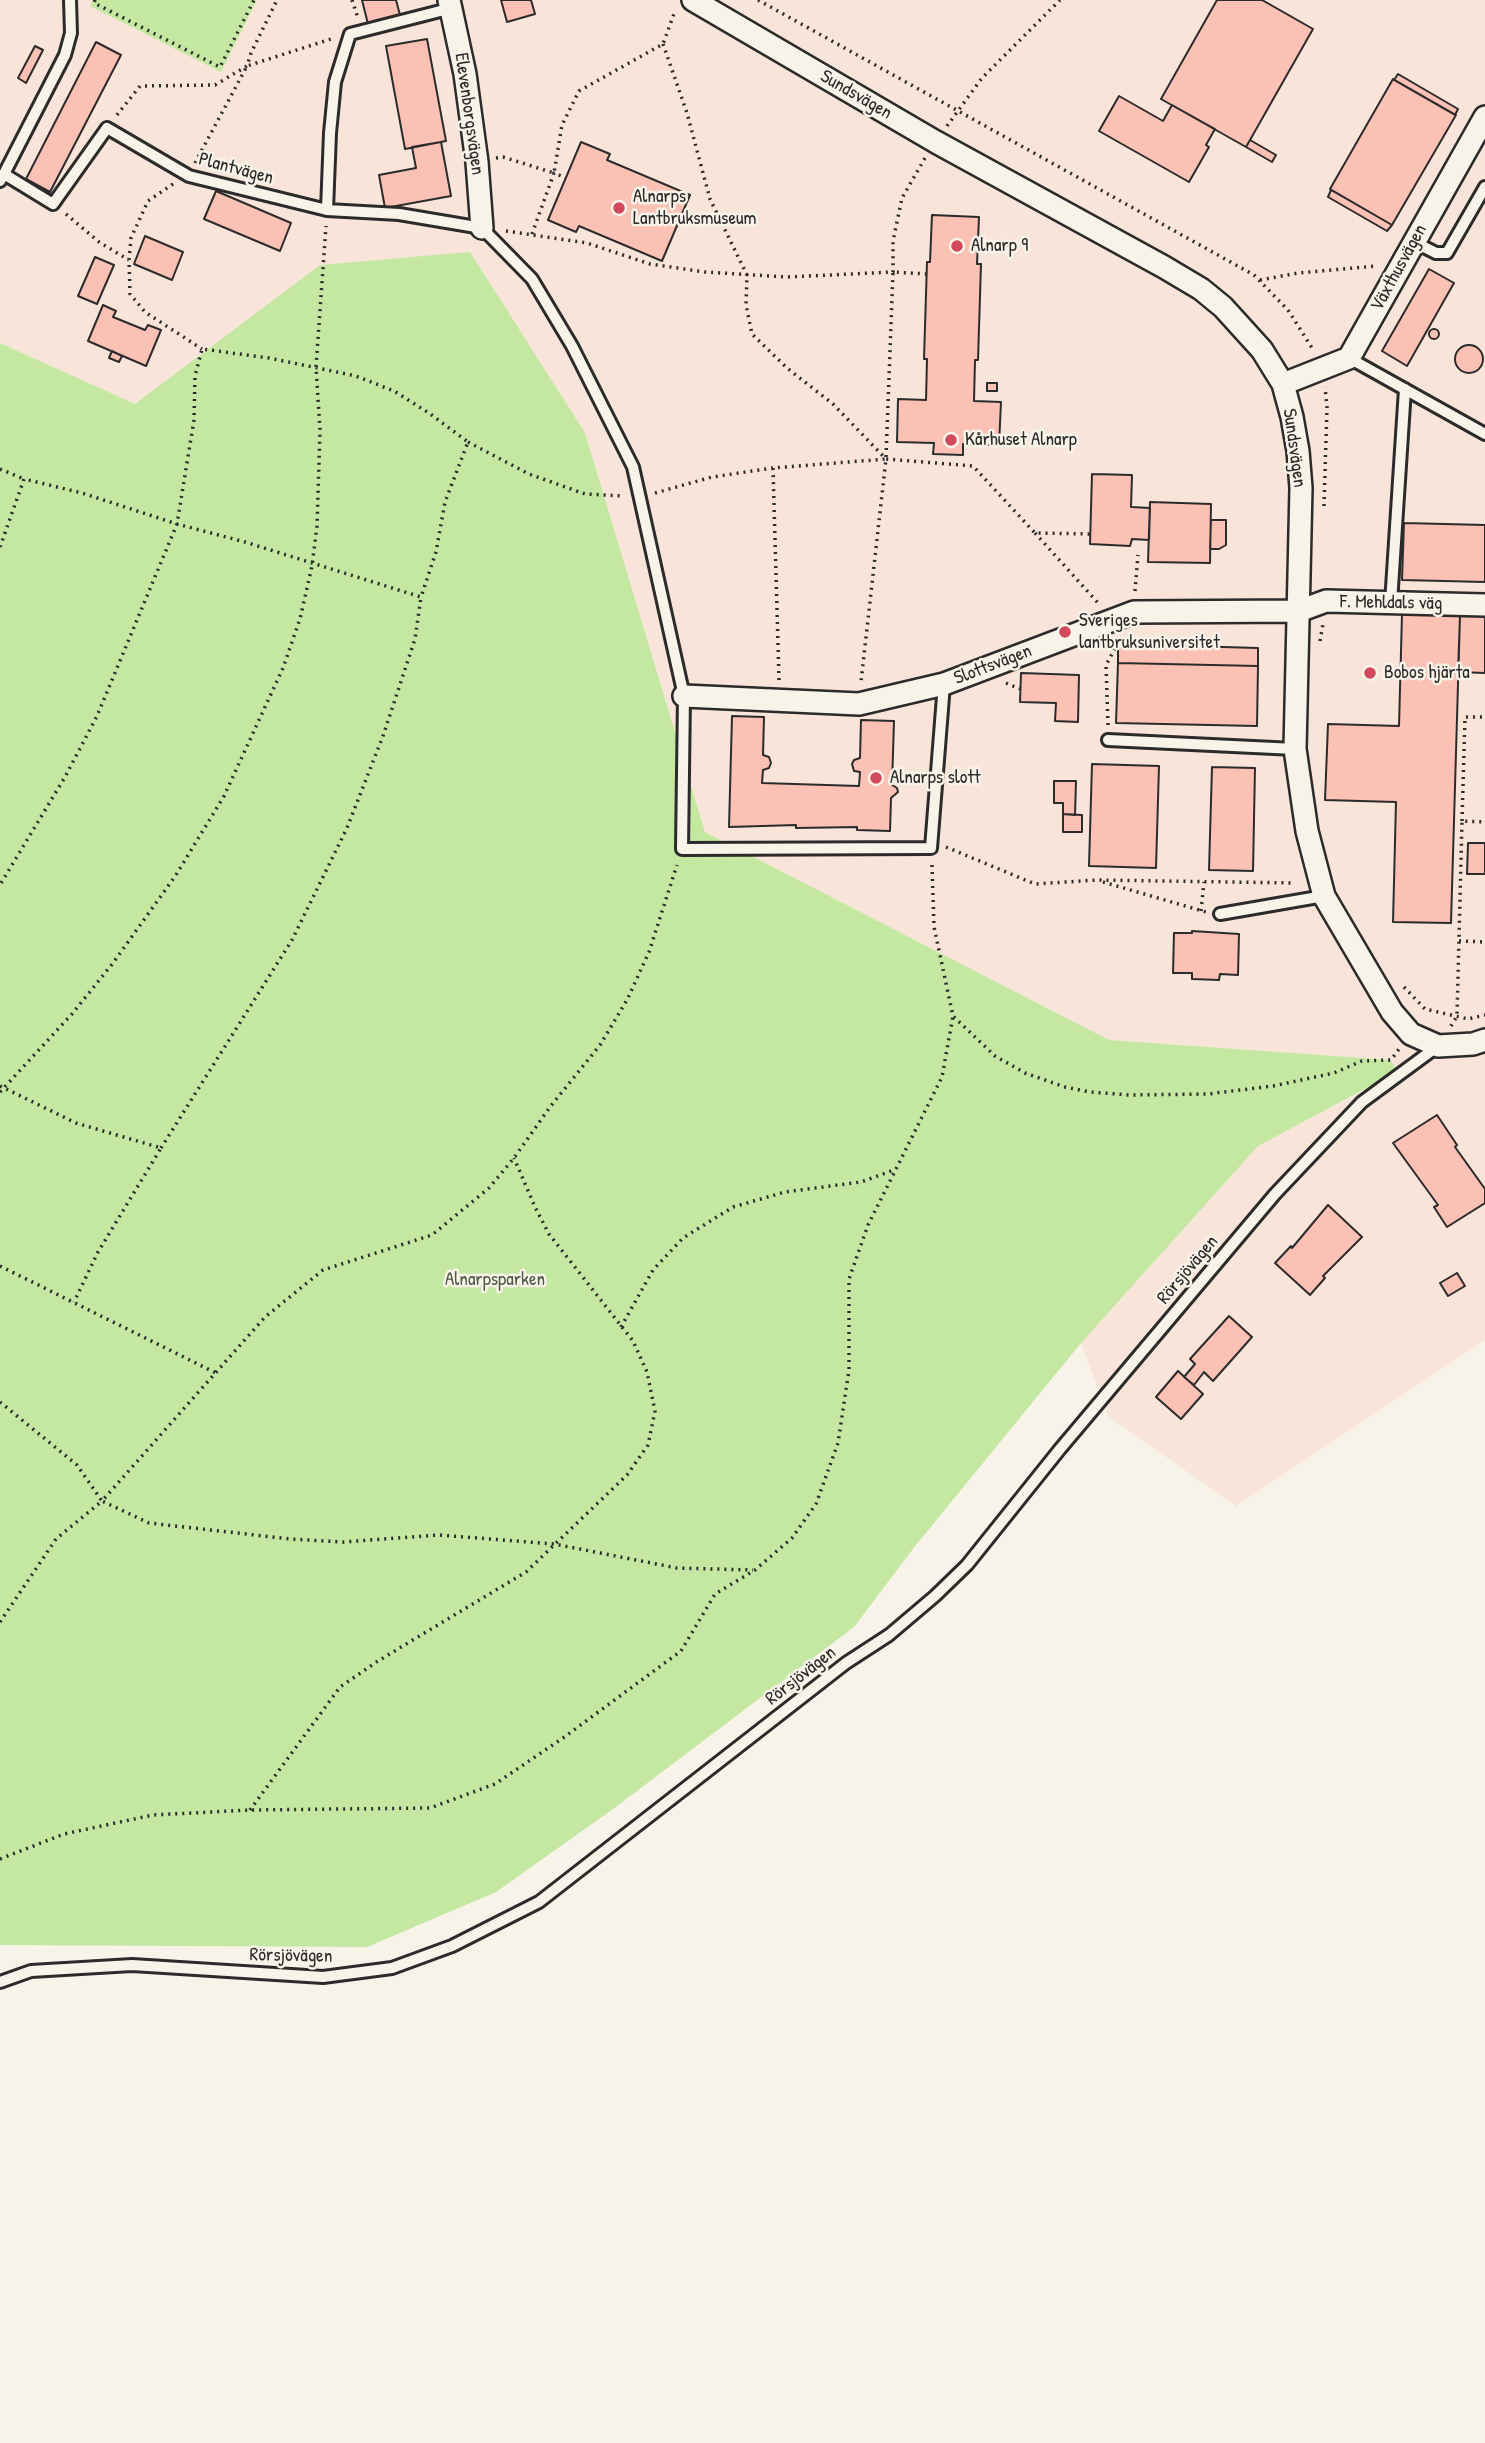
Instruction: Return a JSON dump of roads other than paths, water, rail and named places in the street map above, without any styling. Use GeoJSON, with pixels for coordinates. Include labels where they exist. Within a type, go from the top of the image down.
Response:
{"type":"FeatureCollection","features":[{"type":"Feature","properties":{"kind":"street","name":"Sundsvägen"},"geometry":{"type":"LineString","coordinates":[[693,0],[936,142],[1127,245],[1200,289],[1223,307],[1262,350],[1283,384],[1298,451],[1301,488],[1295,749],[1307,831],[1322,890],[1392,1012],[1411,1034],[1438,1046],[1473,1044],[1485,1040]]}},
{"type":"Feature","properties":{"kind":"street","name":"Elevenborgsvägen"},"geometry":{"type":"LineString","coordinates":[[451,4],[477,162],[482,228]]}},
{"type":"Feature","properties":{"kind":"street","name":"Växthusvägen"},"geometry":{"type":"LineString","coordinates":[[1349,358],[1485,117]]}},
{"type":"Feature","properties":{"kind":"street"},"geometry":{"type":"LineString","coordinates":[[1283,384],[1349,358]]}},
{"type":"Feature","properties":{"kind":"street","name":"F. Mehldals väg"},"geometry":{"type":"LineString","coordinates":[[1298,611],[1326,601],[1485,605]]}},
{"type":"Feature","properties":{"kind":"street","name":"Slottsvägen"},"geometry":{"type":"LineString","coordinates":[[684,696],[859,704],[944,684],[1134,612],[1298,611]]}},
{"type":"Feature","properties":{"kind":"lane"},"geometry":{"type":"LineString","coordinates":[[2,178],[65,55],[71,33],[70,0]]}},
{"type":"Feature","properties":{"kind":"lane"},"geometry":{"type":"LineString","coordinates":[[327,210],[335,82],[350,34],[451,4]]}},
{"type":"Feature","properties":{"kind":"lane","name":"Plantvägen"},"geometry":{"type":"LineString","coordinates":[[2,178],[53,204],[107,128],[189,176],[327,210],[399,214],[482,228]]}},
{"type":"Feature","properties":{"kind":"lane"},"geometry":{"type":"LineString","coordinates":[[1414,242],[1436,253],[1447,253],[1485,187]]}},
{"type":"Feature","properties":{"kind":"lane"},"geometry":{"type":"LineString","coordinates":[[482,228],[532,279],[572,346],[633,467],[684,696],[682,849],[931,844],[944,684]]}},
{"type":"Feature","properties":{"kind":"lane"},"geometry":{"type":"LineString","coordinates":[[1349,358],[1485,434]]}},
{"type":"Feature","properties":{"kind":"lane"},"geometry":{"type":"LineString","coordinates":[[1391,603],[1405,389]]}},
{"type":"Feature","properties":{"kind":"lane"},"geometry":{"type":"LineString","coordinates":[[1108,740],[1295,749]]}},
{"type":"Feature","properties":{"kind":"lane"},"geometry":{"type":"LineString","coordinates":[[1220,914],[1322,890]]}},
{"type":"Feature","properties":{"kind":"lane","name":"Rörsjövägen"},"geometry":{"type":"LineString","coordinates":[[0,1982],[32,1971],[132,1965],[323,1977],[392,1968],[452,1946],[540,1902],[835,1671],[889,1635],[935,1596],[967,1565],[1060,1449],[1275,1194],[1363,1102],[1438,1046]]}},
{"type":"Feature","properties":{"kind":"place","name":"Alnarps Lantbruksmuseum"},"geometry":{"type":"Point","coordinates":[619,208]}},
{"type":"Feature","properties":{"kind":"place","name":"Alnarp 9"},"geometry":{"type":"Point","coordinates":[957,246]}},
{"type":"Feature","properties":{"kind":"place","name":"Kårhuset Alnarp"},"geometry":{"type":"Point","coordinates":[951,440]}},
{"type":"Feature","properties":{"kind":"place","name":"Sveriges lantbruksuniversitet"},"geometry":{"type":"Point","coordinates":[1065,632]}},
{"type":"Feature","properties":{"kind":"place","name":"Bobos hjärta"},"geometry":{"type":"Point","coordinates":[1370,673]}},
{"type":"Feature","properties":{"kind":"place","name":"Alnarps slott"},"geometry":{"type":"Point","coordinates":[876,778]}},
{"type":"Feature","properties":{"kind":"park label","name":"Alnarpsparken"},"geometry":{"type":"Point","coordinates":[495,1280]}}]}
